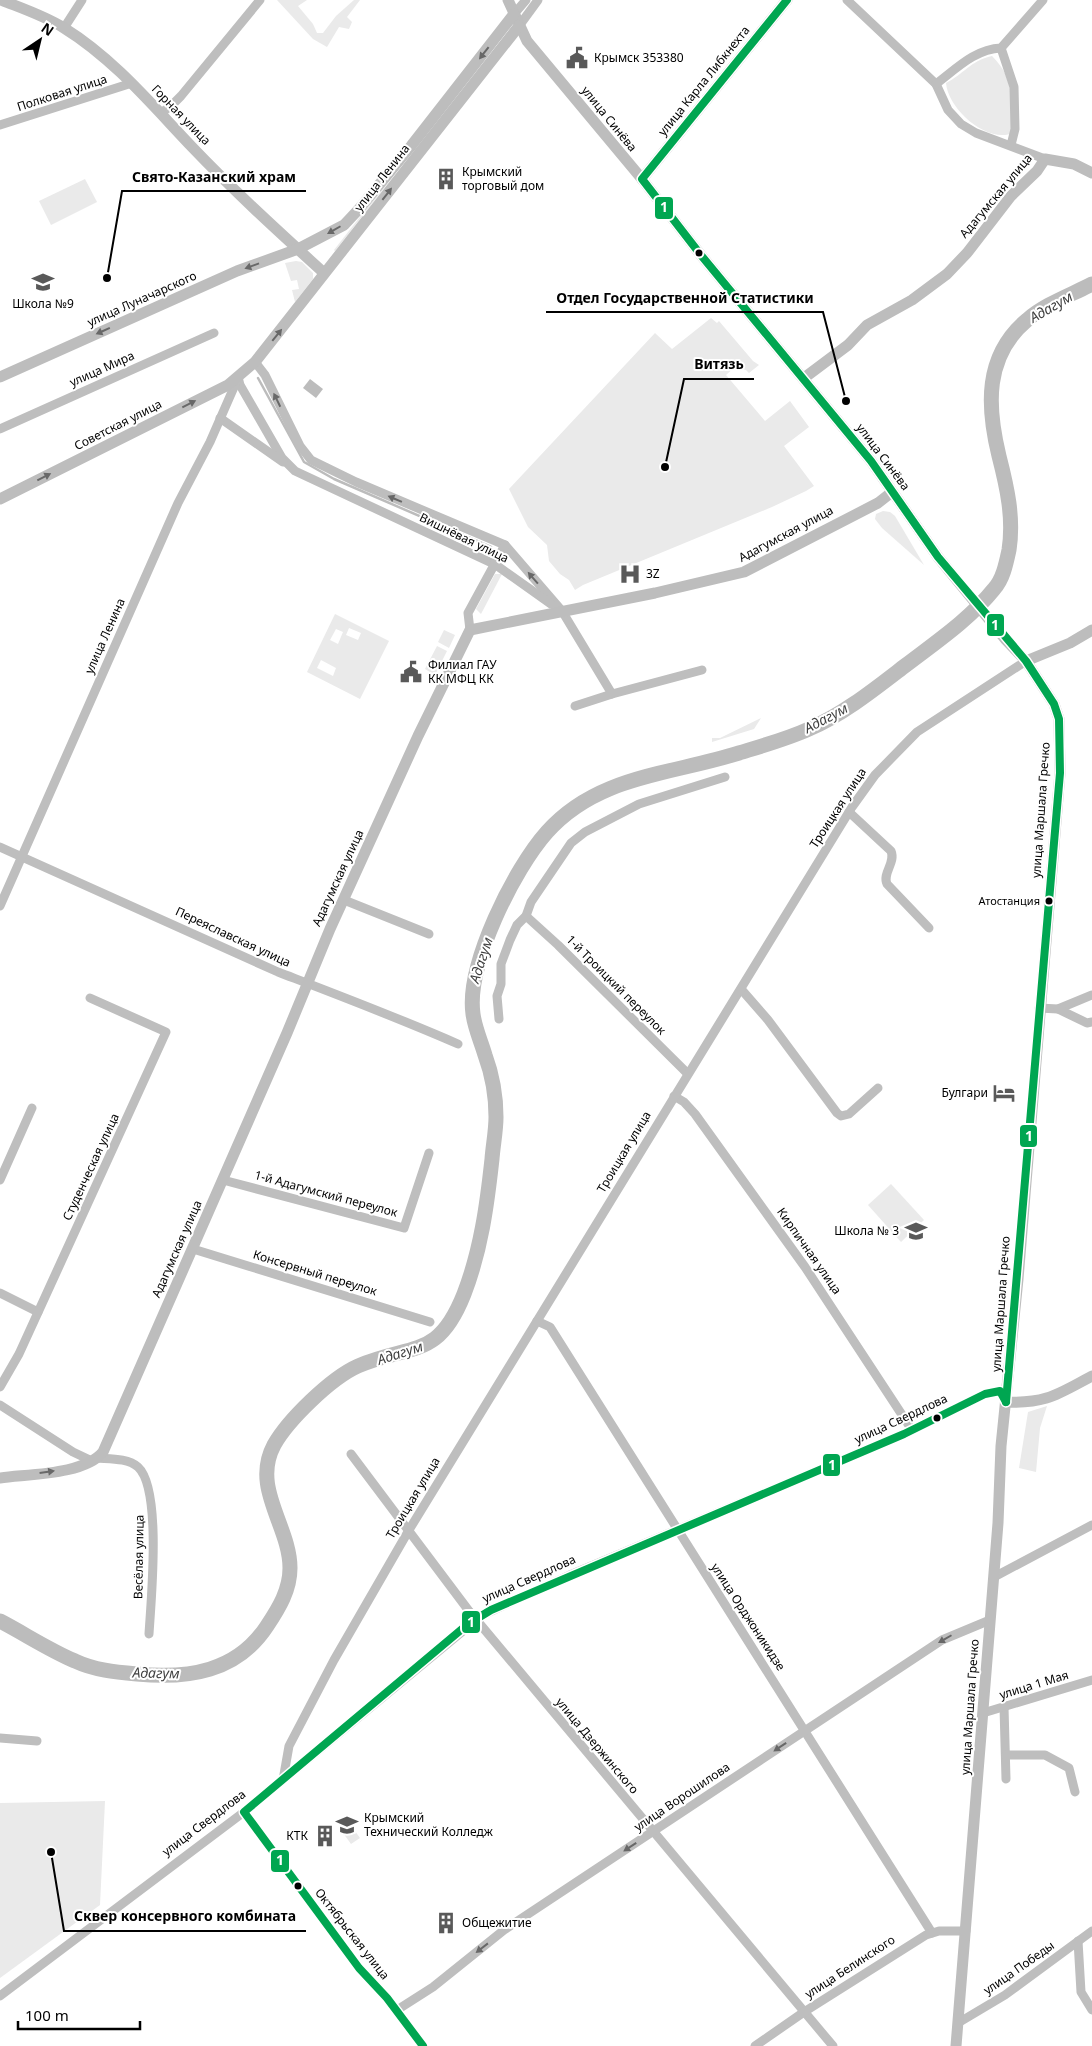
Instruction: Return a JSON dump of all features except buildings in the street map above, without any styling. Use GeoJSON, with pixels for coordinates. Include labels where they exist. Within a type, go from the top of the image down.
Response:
{"type":"FeatureCollection","features":[{"type":"Feature","properties":{"kind":"main road","name":"Горная улица"},"geometry":{"type":"LineString","coordinates":[[1,0],[64,28],[90,46],[132,83],[284,238],[324,273]]}},
{"type":"Feature","properties":{"kind":"main road","name":"улица Синёва"},"geometry":{"type":"LineString","coordinates":[[508,0],[527,41],[642,178],[700,254],[871,461],[938,557],[1006,640]]}},
{"type":"Feature","properties":{"kind":"main road","name":"улица Карла Либкнехта"},"geometry":{"type":"LineString","coordinates":[[642,178],[787,0]]}},
{"type":"Feature","properties":{"kind":"main road","name":"улица Ленина"},"geometry":{"type":"LineString","coordinates":[[242,375],[255,362],[324,273],[514,14]]}},
{"type":"Feature","properties":{"kind":"main road","name":"улица Ленина"},"geometry":{"type":"LineString","coordinates":[[298,249],[335,230],[351,218],[415,149],[519,26]]}},
{"type":"Feature","properties":{"kind":"main road"},"geometry":{"type":"LineString","coordinates":[[1045,159],[1074,164],[1092,173]]}},
{"type":"Feature","properties":{"kind":"main road","name":"Адагумская улица"},"geometry":{"type":"LineString","coordinates":[[804,378],[848,345],[867,325],[912,300],[947,274],[967,253],[1011,196],[1037,171],[1045,159]]}},
{"type":"Feature","properties":{"kind":"main road","name":"улица Луначарского"},"geometry":{"type":"LineString","coordinates":[[0,377],[237,271],[298,249]]}},
{"type":"Feature","properties":{"kind":"main road","name":"Советская улица"},"geometry":{"type":"LineString","coordinates":[[0,499],[228,385],[242,375]]}},
{"type":"Feature","properties":{"kind":"main road","name":"Адагумская улица"},"geometry":{"type":"LineString","coordinates":[[95,1460],[102,1452],[193,1250],[306,983],[414,744],[470,630],[684,587],[744,572],[878,503],[892,492]]}},
{"type":"Feature","properties":{"kind":"main road","name":"Троицкая улица"},"geometry":{"type":"LineString","coordinates":[[1026,661],[1070,643],[1092,630]]}},
{"type":"Feature","properties":{"kind":"main road","name":"улица Маршала Гречко"},"geometry":{"type":"LineString","coordinates":[[956,2046],[994,1577],[1001,1446],[1018,1279],[1060,773],[1061,730],[1054,704],[1026,661],[1006,640]]}},
{"type":"Feature","properties":{"kind":"main road","name":"улица Свердлова"},"geometry":{"type":"LineString","coordinates":[[1006,1402],[1038,1402],[1058,1395],[1092,1376]]}},
{"type":"Feature","properties":{"kind":"main road"},"geometry":{"type":"LineString","coordinates":[[0,1478],[80,1467],[95,1460]]}},
{"type":"Feature","properties":{"kind":"street"},"geometry":{"type":"LineString","coordinates":[[64,28],[82,0]]}},
{"type":"Feature","properties":{"kind":"street"},"geometry":{"type":"LineString","coordinates":[[160,113],[170,107],[181,96],[260,0]]}},
{"type":"Feature","properties":{"kind":"street","name":"улица Ленина"},"geometry":{"type":"LineString","coordinates":[[514,14],[526,0]]}},
{"type":"Feature","properties":{"kind":"street","name":"улица Ленина"},"geometry":{"type":"LineString","coordinates":[[519,26],[538,0]]}},
{"type":"Feature","properties":{"kind":"street"},"geometry":{"type":"LineString","coordinates":[[846,0],[936,84],[948,110],[961,124],[976,133],[1045,159]]}},
{"type":"Feature","properties":{"kind":"street"},"geometry":{"type":"LineString","coordinates":[[936,84],[977,53],[990,48],[1001,48],[1042,0]]}},
{"type":"Feature","properties":{"kind":"street"},"geometry":{"type":"LineString","coordinates":[[1001,48],[1014,87],[1015,129],[1012,145]]}},
{"type":"Feature","properties":{"kind":"street","name":"Полковая улица"},"geometry":{"type":"LineString","coordinates":[[0,125],[132,83]]}},
{"type":"Feature","properties":{"kind":"street","name":"улица Мира"},"geometry":{"type":"LineString","coordinates":[[0,429],[214,333]]}},
{"type":"Feature","properties":{"kind":"street","name":"Вишнёвая улица"},"geometry":{"type":"LineString","coordinates":[[255,362],[265,375],[300,446],[311,460],[505,545],[562,611]]}},
{"type":"Feature","properties":{"kind":"street","name":"улица Ленина"},"geometry":{"type":"LineString","coordinates":[[0,906],[178,503],[242,375]]}},
{"type":"Feature","properties":{"kind":"street","name":"Вишнёвая улица"},"geometry":{"type":"LineString","coordinates":[[242,375],[240,385],[288,465],[303,477],[496,565],[562,611]]}},
{"type":"Feature","properties":{"kind":"street"},"geometry":{"type":"LineString","coordinates":[[220,418],[288,465]]}},
{"type":"Feature","properties":{"kind":"street"},"geometry":{"type":"LineString","coordinates":[[470,630],[468,613],[496,565],[505,545]]}},
{"type":"Feature","properties":{"kind":"street"},"geometry":{"type":"LineString","coordinates":[[562,611],[612,694]]}},
{"type":"Feature","properties":{"kind":"street","name":"Троицкая улица"},"geometry":{"type":"LineString","coordinates":[[283,1780],[287,1754],[298,1729],[334,1660],[409,1530],[849,812],[876,775],[905,742],[1026,661]]}},
{"type":"Feature","properties":{"kind":"street"},"geometry":{"type":"LineString","coordinates":[[575,706],[702,670]]}},
{"type":"Feature","properties":{"kind":"street"},"geometry":{"type":"LineString","coordinates":[[499,1019],[497,1002],[501,984],[501,964],[518,925],[526,916],[531,902],[565,850],[577,838],[639,804],[725,777]]}},
{"type":"Feature","properties":{"kind":"street"},"geometry":{"type":"LineString","coordinates":[[849,812],[891,852],[892,858],[885,878],[886,884],[929,928]]}},
{"type":"Feature","properties":{"kind":"street","name":"Переяславская улица"},"geometry":{"type":"LineString","coordinates":[[0,846],[306,983],[379,1010],[458,1044]]}},
{"type":"Feature","properties":{"kind":"street"},"geometry":{"type":"LineString","coordinates":[[344,900],[429,934]]}},
{"type":"Feature","properties":{"kind":"street","name":"1-й Троицкий переулок"},"geometry":{"type":"LineString","coordinates":[[526,916],[688,1073]]}},
{"type":"Feature","properties":{"kind":"street"},"geometry":{"type":"LineString","coordinates":[[740,989],[768,1020],[841,1116],[849,1114],[878,1088]]}},
{"type":"Feature","properties":{"kind":"street"},"geometry":{"type":"LineString","coordinates":[[1058,1009],[1092,995]]}},
{"type":"Feature","properties":{"kind":"street","name":"Студенческая улица"},"geometry":{"type":"LineString","coordinates":[[0,1387],[20,1354],[166,1032],[90,998]]}},
{"type":"Feature","properties":{"kind":"street"},"geometry":{"type":"LineString","coordinates":[[1039,1008],[1058,1009],[1087,1023],[1092,1022]]}},
{"type":"Feature","properties":{"kind":"street","name":"Кирпичная улица"},"geometry":{"type":"LineString","coordinates":[[674,1096],[684,1102],[695,1114],[805,1267],[912,1430]]}},
{"type":"Feature","properties":{"kind":"street"},"geometry":{"type":"LineString","coordinates":[[0,1180],[32,1108]]}},
{"type":"Feature","properties":{"kind":"street","name":"1-й Адагумский переулок"},"geometry":{"type":"LineString","coordinates":[[223,1180],[404,1228],[429,1153]]}},
{"type":"Feature","properties":{"kind":"street","name":"Консервный переулок"},"geometry":{"type":"LineString","coordinates":[[193,1250],[430,1322]]}},
{"type":"Feature","properties":{"kind":"street"},"geometry":{"type":"LineString","coordinates":[[0,1293],[38,1312]]}},
{"type":"Feature","properties":{"kind":"street","name":"улица Орджоникидзе"},"geometry":{"type":"LineString","coordinates":[[537,1321],[550,1327],[677,1530],[806,1730],[932,1933]]}},
{"type":"Feature","properties":{"kind":"street","name":"улица Свердлова"},"geometry":{"type":"LineString","coordinates":[[0,1996],[244,1812],[476,1619],[516,1598],[912,1430],[993,1391],[1000,1390],[1006,1402]]}},
{"type":"Feature","properties":{"kind":"street","name":"Весёлая улица"},"geometry":{"type":"LineString","coordinates":[[0,1404],[73,1452],[95,1460],[134,1463],[144,1474],[154,1514],[149,1634]]}},
{"type":"Feature","properties":{"kind":"street","name":"улица Дзержинского"},"geometry":{"type":"LineString","coordinates":[[351,1454],[476,1619],[832,2046]]}},
{"type":"Feature","properties":{"kind":"street"},"geometry":{"type":"LineString","coordinates":[[994,1577],[1092,1525]]}},
{"type":"Feature","properties":{"kind":"street","name":"улица Ворошилова"},"geometry":{"type":"LineString","coordinates":[[397,2010],[432,1986],[504,1930],[942,1640],[990,1620]]}},
{"type":"Feature","properties":{"kind":"street","name":"улица 1 Мая"},"geometry":{"type":"LineString","coordinates":[[983,1713],[1092,1680]]}},
{"type":"Feature","properties":{"kind":"street"},"geometry":{"type":"LineString","coordinates":[[1004,1707],[1006,1779]]}},
{"type":"Feature","properties":{"kind":"street"},"geometry":{"type":"LineString","coordinates":[[0,1738],[37,1740]]}},
{"type":"Feature","properties":{"kind":"street"},"geometry":{"type":"LineString","coordinates":[[1006,1755],[1045,1755],[1069,1768],[1075,1792]]}},
{"type":"Feature","properties":{"kind":"street","name":"Октябрьская улица"},"geometry":{"type":"LineString","coordinates":[[244,1812],[359,1968],[397,2010],[423,2046]]}},
{"type":"Feature","properties":{"kind":"street","name":"улица Белинского"},"geometry":{"type":"LineString","coordinates":[[755,2046],[804,2012],[912,1943],[932,1933],[966,1931]]}},
{"type":"Feature","properties":{"kind":"street","name":"улица Победы"},"geometry":{"type":"LineString","coordinates":[[958,2023],[1005,1994],[1092,1931]]}},
{"type":"Feature","properties":{"kind":"street"},"geometry":{"type":"LineString","coordinates":[[1078,1941],[1081,1992],[1092,2010]]}},
{"type":"Feature","properties":{"kind":"shaded area"},"geometry":{"type":"Polygon","coordinates":[[[277,0],[307,0],[298,6],[313,24],[317,33],[323,33],[336,16],[354,0],[360,0],[347,17],[352,22],[349,29],[339,27],[327,47],[313,39],[277,0]]]}},
{"type":"Feature","properties":{"kind":"shaded area"},"geometry":{"type":"Polygon","coordinates":[[[992,56],[1000,65],[1009,82],[1012,101],[1013,133],[1003,135],[981,129],[961,113],[948,93],[946,83],[978,61],[992,56]]]}},
{"type":"Feature","properties":{"kind":"shaded area"},"geometry":{"type":"Polygon","coordinates":[[[411,154],[335,251],[334,250],[411,154]]]}},
{"type":"Feature","properties":{"kind":"shaded area"},"geometry":{"type":"Polygon","coordinates":[[[85,179],[97,202],[51,225],[39,201],[85,179]]]}},
{"type":"Feature","properties":{"kind":"shaded area"},"geometry":{"type":"Polygon","coordinates":[[[302,262],[313,273],[313,279],[295,302],[292,290],[299,289],[297,280],[291,281],[285,263],[302,262]]]}},
{"type":"Feature","properties":{"kind":"shaded area"},"geometry":{"type":"Polygon","coordinates":[[[711,318],[717,323],[719,321],[753,361],[759,365],[749,373],[746,370],[735,367],[726,375],[765,421],[790,401],[809,427],[784,446],[814,486],[772,507],[583,585],[575,590],[569,580],[560,574],[549,561],[547,545],[528,527],[509,489],[655,333],[672,349],[711,318]]]}},
{"type":"Feature","properties":{"kind":"shaded area"},"geometry":{"type":"Polygon","coordinates":[[[310,379],[323,389],[316,398],[303,388],[310,379]]]}},
{"type":"Feature","properties":{"kind":"shaded area"},"geometry":{"type":"Polygon","coordinates":[[[883,511],[890,512],[895,516],[924,565],[882,528],[875,519],[876,514],[883,511]]]}},
{"type":"Feature","properties":{"kind":"shaded area"},"geometry":{"type":"Polygon","coordinates":[[[495,574],[502,574],[481,614],[476,609],[495,574]]]}},
{"type":"Feature","properties":{"kind":"shaded area"},"geometry":{"type":"Polygon","coordinates":[[[335,614],[389,641],[360,699],[307,672],[335,614]],[[349,628],[346,635],[358,640],[361,633],[349,628]],[[336,629],[330,640],[338,644],[343,632],[336,629]],[[321,660],[317,668],[333,676],[336,668],[321,660]]]}},
{"type":"Feature","properties":{"kind":"shaded area"},"geometry":{"type":"Polygon","coordinates":[[[444,630],[455,635],[449,648],[438,642],[444,630]]]}},
{"type":"Feature","properties":{"kind":"shaded area"},"geometry":{"type":"Polygon","coordinates":[[[437,646],[447,651],[435,675],[425,669],[437,646]]]}},
{"type":"Feature","properties":{"kind":"shaded area"},"geometry":{"type":"Polygon","coordinates":[[[761,718],[754,729],[712,742],[712,738],[720,738],[761,718]]]}},
{"type":"Feature","properties":{"kind":"shaded area"},"geometry":{"type":"Polygon","coordinates":[[[891,1184],[924,1220],[901,1242],[868,1205],[891,1184]]]}},
{"type":"Feature","properties":{"kind":"shaded area"},"geometry":{"type":"Polygon","coordinates":[[[1047,1406],[1040,1428],[1036,1472],[1019,1468],[1028,1412],[1047,1406]]]}},
{"type":"Feature","properties":{"kind":"shaded area"},"geometry":{"type":"Polygon","coordinates":[[[105,1801],[100,1905],[0,1978],[0,1803],[105,1801]]]}},
{"type":"Feature","properties":{"kind":"shaded area"},"geometry":{"type":"Polygon","coordinates":[[[347,1820],[360,1838],[351,1844],[338,1826],[347,1820]]]}},
{"type":"Feature","properties":{"kind":"waterway","name":"Адагум"},"geometry":{"type":"LineString","coordinates":[[0,1621],[82,1664],[105,1670],[137,1674],[175,1675],[210,1669],[226,1663],[241,1654],[255,1641],[280,1606],[290,1576],[288,1552],[273,1507],[267,1476],[268,1461],[274,1445],[300,1412],[323,1390],[347,1372],[358,1366],[408,1351],[433,1340],[444,1330],[454,1315],[470,1277],[479,1244],[485,1210],[496,1117],[492,1078],[473,1014],[473,994],[477,970],[485,945],[507,893],[521,869],[547,832],[567,813],[589,799],[636,779],[757,748],[822,723],[883,683],[952,630],[985,600],[1002,576],[1009,550],[1011,526],[1005,479],[992,419],[992,383],[996,366],[1013,334],[1034,314],[1050,304],[1092,284]]}},
{"type":"Feature","properties":{"kind":"waterway"},"geometry":{"type":"LineString","coordinates":[[258,378],[304,462],[334,479],[491,547]]}},
{"type":"Feature","properties":{"kind":"transit line","name":"1"},"geometry":{"type":"LineString","coordinates":[[787,0],[642,179],[700,254],[871,461],[938,557],[1026,661],[1054,704],[1059,719],[1060,773],[1006,1402]]}},
{"type":"Feature","properties":{"kind":"transit line","name":"1"},"geometry":{"type":"LineString","coordinates":[[423,2046],[387,1998],[359,1968],[244,1812],[468,1624],[491,1610],[904,1434],[985,1394],[1000,1391],[1006,1402]]}},
{"type":"Feature","properties":{"kind":"place","name":"Крымск 353380"},"geometry":{"type":"Point","coordinates":[577,58]}},
{"type":"Feature","properties":{"kind":"place","name":"Крымский торговый дом"},"geometry":{"type":"Point","coordinates":[446,179]}},
{"type":"Feature","properties":{"kind":"place","name":"Свято-Казанский храм"},"geometry":{"type":"Point","coordinates":[107,278]}},
{"type":"Feature","properties":{"kind":"place","name":"Школа №9"},"geometry":{"type":"Point","coordinates":[43,282]}},
{"type":"Feature","properties":{"kind":"place","name":"Отдел Государственной Статистики"},"geometry":{"type":"Point","coordinates":[846,401]}},
{"type":"Feature","properties":{"kind":"place","name":"Витязь"},"geometry":{"type":"Point","coordinates":[665,467]}},
{"type":"Feature","properties":{"kind":"place","name":"3Z"},"geometry":{"type":"Point","coordinates":[630,574]}},
{"type":"Feature","properties":{"kind":"place","name":"Филиал ГАУ КК МФЦ КК"},"geometry":{"type":"Point","coordinates":[411,672]}},
{"type":"Feature","properties":{"kind":"place","name":"Атостанция"},"geometry":{"type":"Point","coordinates":[1049,901]}},
{"type":"Feature","properties":{"kind":"place","name":"Булгари"},"geometry":{"type":"Point","coordinates":[1004,1093]}},
{"type":"Feature","properties":{"kind":"place","name":"Школа № 3"},"geometry":{"type":"Point","coordinates":[916,1231]}},
{"type":"Feature","properties":{"kind":"place","name":"Крымский Технический Колледж"},"geometry":{"type":"Point","coordinates":[347,1825]}},
{"type":"Feature","properties":{"kind":"place","name":"КТК"},"geometry":{"type":"Point","coordinates":[325,1836]}},
{"type":"Feature","properties":{"kind":"place","name":"Сквер консервного комбината"},"geometry":{"type":"Point","coordinates":[51,1852]}},
{"type":"Feature","properties":{"kind":"place","name":"Общежитие"},"geometry":{"type":"Point","coordinates":[446,1923]}}]}
